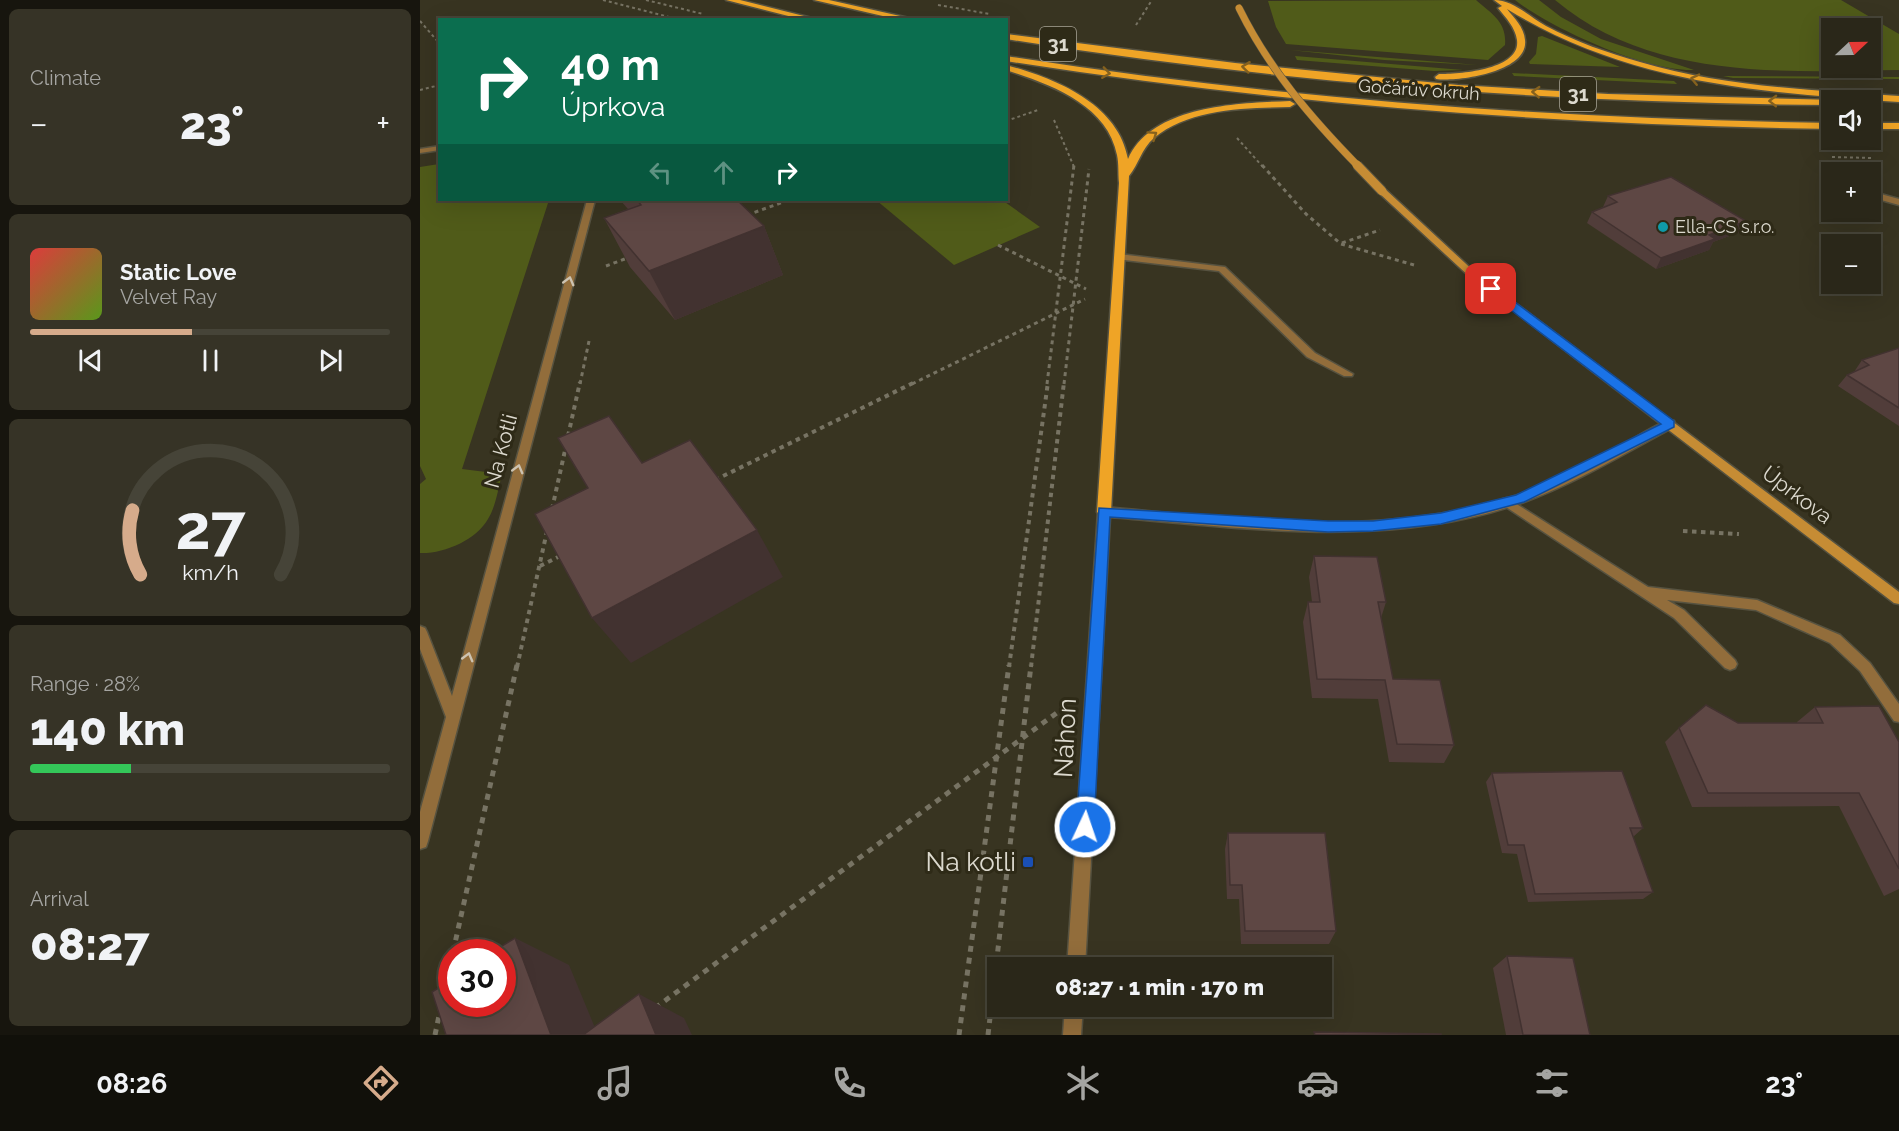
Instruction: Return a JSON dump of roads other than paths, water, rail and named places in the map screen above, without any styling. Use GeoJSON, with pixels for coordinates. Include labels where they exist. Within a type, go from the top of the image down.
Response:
{"type":"FeatureCollection","features":[{"type":"Feature","properties":{"kind":"main road"},"geometry":{"type":"LineString","coordinates":[[730,0],[807,18]]}},
{"type":"Feature","properties":{"kind":"main road"},"geometry":{"type":"LineString","coordinates":[[818,0],[904,18]]}},
{"type":"Feature","properties":{"kind":"main road"},"geometry":{"type":"LineString","coordinates":[[1325,76],[1462,76],[1481,74],[1506,65],[1520,51],[1521,34],[1516,24],[1493,0]]}},
{"type":"Feature","properties":{"kind":"main road"},"geometry":{"type":"LineString","coordinates":[[1498,0],[1547,30],[1576,44],[1612,57],[1697,80],[1757,89],[1899,100]]}},
{"type":"Feature","properties":{"kind":"main road","name":"Gočárův okruh"},"geometry":{"type":"LineString","coordinates":[[1008,36],[1109,51],[1325,76],[1582,94],[1821,102]]}},
{"type":"Feature","properties":{"kind":"main road","name":"Gočárův okruh"},"geometry":{"type":"LineString","coordinates":[[1008,58],[1202,86],[1387,105],[1617,119],[1821,126]]}},
{"type":"Feature","properties":{"kind":"main road"},"geometry":{"type":"LineString","coordinates":[[1008,68],[1069,91],[1094,110],[1117,141],[1122,153],[1124,183],[1104,512]]}},
{"type":"Feature","properties":{"kind":"main road"},"geometry":{"type":"LineString","coordinates":[[1881,101],[1899,100]]}},
{"type":"Feature","properties":{"kind":"main road"},"geometry":{"type":"LineString","coordinates":[[1124,183],[1129,163],[1146,139],[1160,129],[1192,116],[1261,104],[1387,105]]}},
{"type":"Feature","properties":{"kind":"main road"},"geometry":{"type":"LineString","coordinates":[[1881,126],[1899,126]]}},
{"type":"Feature","properties":{"kind":"street","name":"Úprkova"},"geometry":{"type":"LineString","coordinates":[[1238,4],[1257,46],[1287,89],[1382,191],[1475,277],[1899,599]]}},
{"type":"Feature","properties":{"kind":"street"},"geometry":{"type":"LineString","coordinates":[[420,151],[438,148]]}},
{"type":"Feature","properties":{"kind":"street"},"geometry":{"type":"LineString","coordinates":[[1881,197],[1899,202]]}},
{"type":"Feature","properties":{"kind":"street","name":"Na Kotli"},"geometry":{"type":"LineString","coordinates":[[420,841],[452,714],[591,201]]}},
{"type":"Feature","properties":{"kind":"street"},"geometry":{"type":"LineString","coordinates":[[1119,257],[1222,269],[1311,355],[1348,374]]}},
{"type":"Feature","properties":{"kind":"street"},"geometry":{"type":"LineString","coordinates":[[1104,512],[1284,525],[1373,526],[1441,518],[1507,502],[1545,488],[1670,424]]}},
{"type":"Feature","properties":{"kind":"street"},"geometry":{"type":"LineString","coordinates":[[1507,502],[1679,614],[1730,664]]}},
{"type":"Feature","properties":{"kind":"street","name":"Náhon"},"geometry":{"type":"LineString","coordinates":[[1077,957],[1104,512]]}},
{"type":"Feature","properties":{"kind":"street"},"geometry":{"type":"LineString","coordinates":[[1647,592],[1757,605],[1835,639],[1865,667],[1899,716]]}},
{"type":"Feature","properties":{"kind":"street"},"geometry":{"type":"LineString","coordinates":[[420,632],[452,714]]}},
{"type":"Feature","properties":{"kind":"street"},"geometry":{"type":"LineString","coordinates":[[1072,1035],[1073,1017]]}},
{"type":"Feature","properties":{"kind":"place","name":"Ella-CS s.r.o."},"geometry":{"type":"Point","coordinates":[1663,227]}},
{"type":"Feature","properties":{"kind":"place","name":"Na kotli"},"geometry":{"type":"Point","coordinates":[1028,862]}}]}
